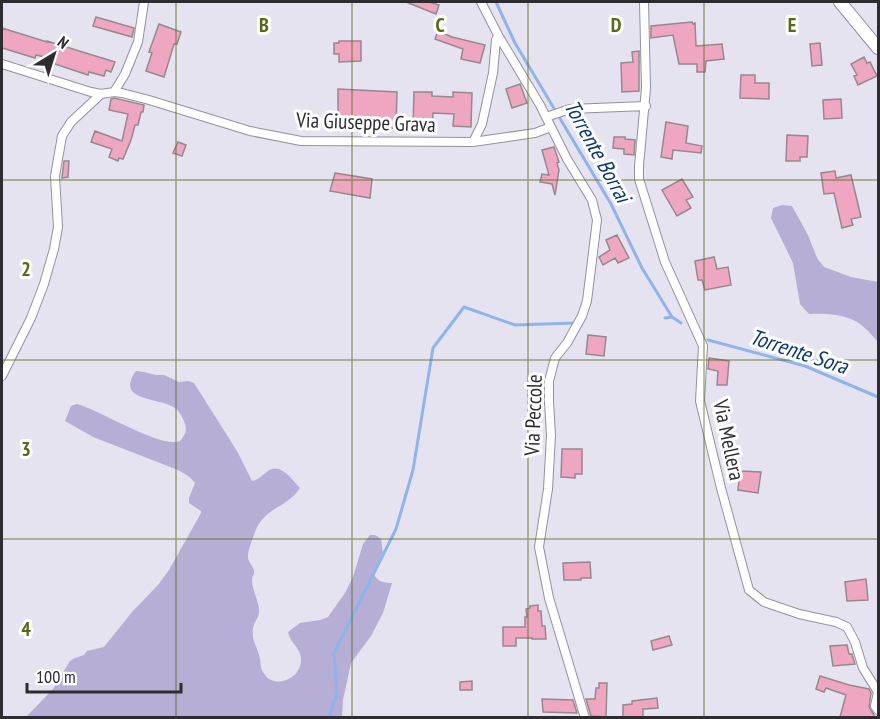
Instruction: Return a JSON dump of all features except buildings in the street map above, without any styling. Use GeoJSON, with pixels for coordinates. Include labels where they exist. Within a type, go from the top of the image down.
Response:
{"type":"FeatureCollection","features":[{"type":"Feature","properties":{"kind":"main road"},"geometry":{"type":"LineString","coordinates":[[840,2],[879,48]]}},
{"type":"Feature","properties":{"kind":"street"},"geometry":{"type":"LineString","coordinates":[[2,64],[101,94],[114,92],[125,74],[138,42],[144,2]]}},
{"type":"Feature","properties":{"kind":"street","name":"Via Peccole"},"geometry":{"type":"LineString","coordinates":[[481,2],[498,35],[550,115],[551,127],[592,200],[597,220],[587,301],[582,316],[567,343],[555,358],[549,381],[551,435],[549,489],[539,547],[549,598],[585,717]]}},
{"type":"Feature","properties":{"kind":"street","name":"Via Mellera"},"geometry":{"type":"LineString","coordinates":[[644,2],[646,106],[639,179],[665,262],[703,346],[700,401],[749,590],[764,602],[847,627],[855,642],[863,668],[878,692],[875,706],[879,710]]}},
{"type":"Feature","properties":{"kind":"street"},"geometry":{"type":"LineString","coordinates":[[473,142],[483,124],[498,35]]}},
{"type":"Feature","properties":{"kind":"street","name":"Via Giuseppe Grava"},"geometry":{"type":"LineString","coordinates":[[114,92],[149,100],[250,131],[301,141],[473,142],[535,133],[551,127]]}},
{"type":"Feature","properties":{"kind":"street"},"geometry":{"type":"LineString","coordinates":[[2,376],[31,318],[44,285],[54,249],[58,227],[55,176],[62,136],[71,122],[101,94]]}},
{"type":"Feature","properties":{"kind":"street"},"geometry":{"type":"LineString","coordinates":[[550,115],[570,109],[646,106]]}},
{"type":"Feature","properties":{"kind":"shaded area"},"geometry":{"type":"Polygon","coordinates":[[[782,205],[792,206],[808,235],[817,258],[824,267],[851,277],[878,282],[878,342],[863,326],[852,319],[834,315],[809,314],[800,304],[793,263],[771,218],[773,208],[782,205]]]}},
{"type":"Feature","properties":{"kind":"shaded area"},"geometry":{"type":"Polygon","coordinates":[[[136,371],[164,375],[179,382],[194,383],[237,451],[252,481],[268,471],[277,469],[286,473],[300,488],[259,524],[248,552],[254,571],[252,584],[259,611],[253,628],[253,636],[261,669],[268,678],[280,682],[297,672],[301,655],[288,632],[300,623],[328,617],[353,577],[363,544],[370,535],[381,539],[383,553],[374,574],[379,580],[392,583],[383,613],[371,636],[351,663],[343,700],[342,717],[26,717],[53,689],[70,661],[84,655],[87,651],[104,647],[132,612],[158,585],[201,513],[189,503],[195,483],[188,476],[93,437],[65,421],[71,406],[77,404],[145,434],[171,442],[180,441],[186,429],[181,415],[175,408],[135,393],[131,388],[131,381],[136,371]]]}},
{"type":"Feature","properties":{"kind":"waterway","name":"Torrente Borrai"},"geometry":{"type":"LineString","coordinates":[[496,2],[515,43],[611,204],[642,268],[672,317]]}},
{"type":"Feature","properties":{"kind":"waterway"},"geometry":{"type":"LineString","coordinates":[[329,718],[337,693],[334,653],[396,529],[413,470],[433,348],[464,307],[515,325],[575,323]]}},
{"type":"Feature","properties":{"kind":"waterway","name":"Torrente Borrai"},"geometry":{"type":"LineString","coordinates":[[665,318],[672,317],[681,323]]}},
{"type":"Feature","properties":{"kind":"waterway","name":"Torrente Sora"},"geometry":{"type":"LineString","coordinates":[[708,340],[805,366],[878,397]]}}]}
